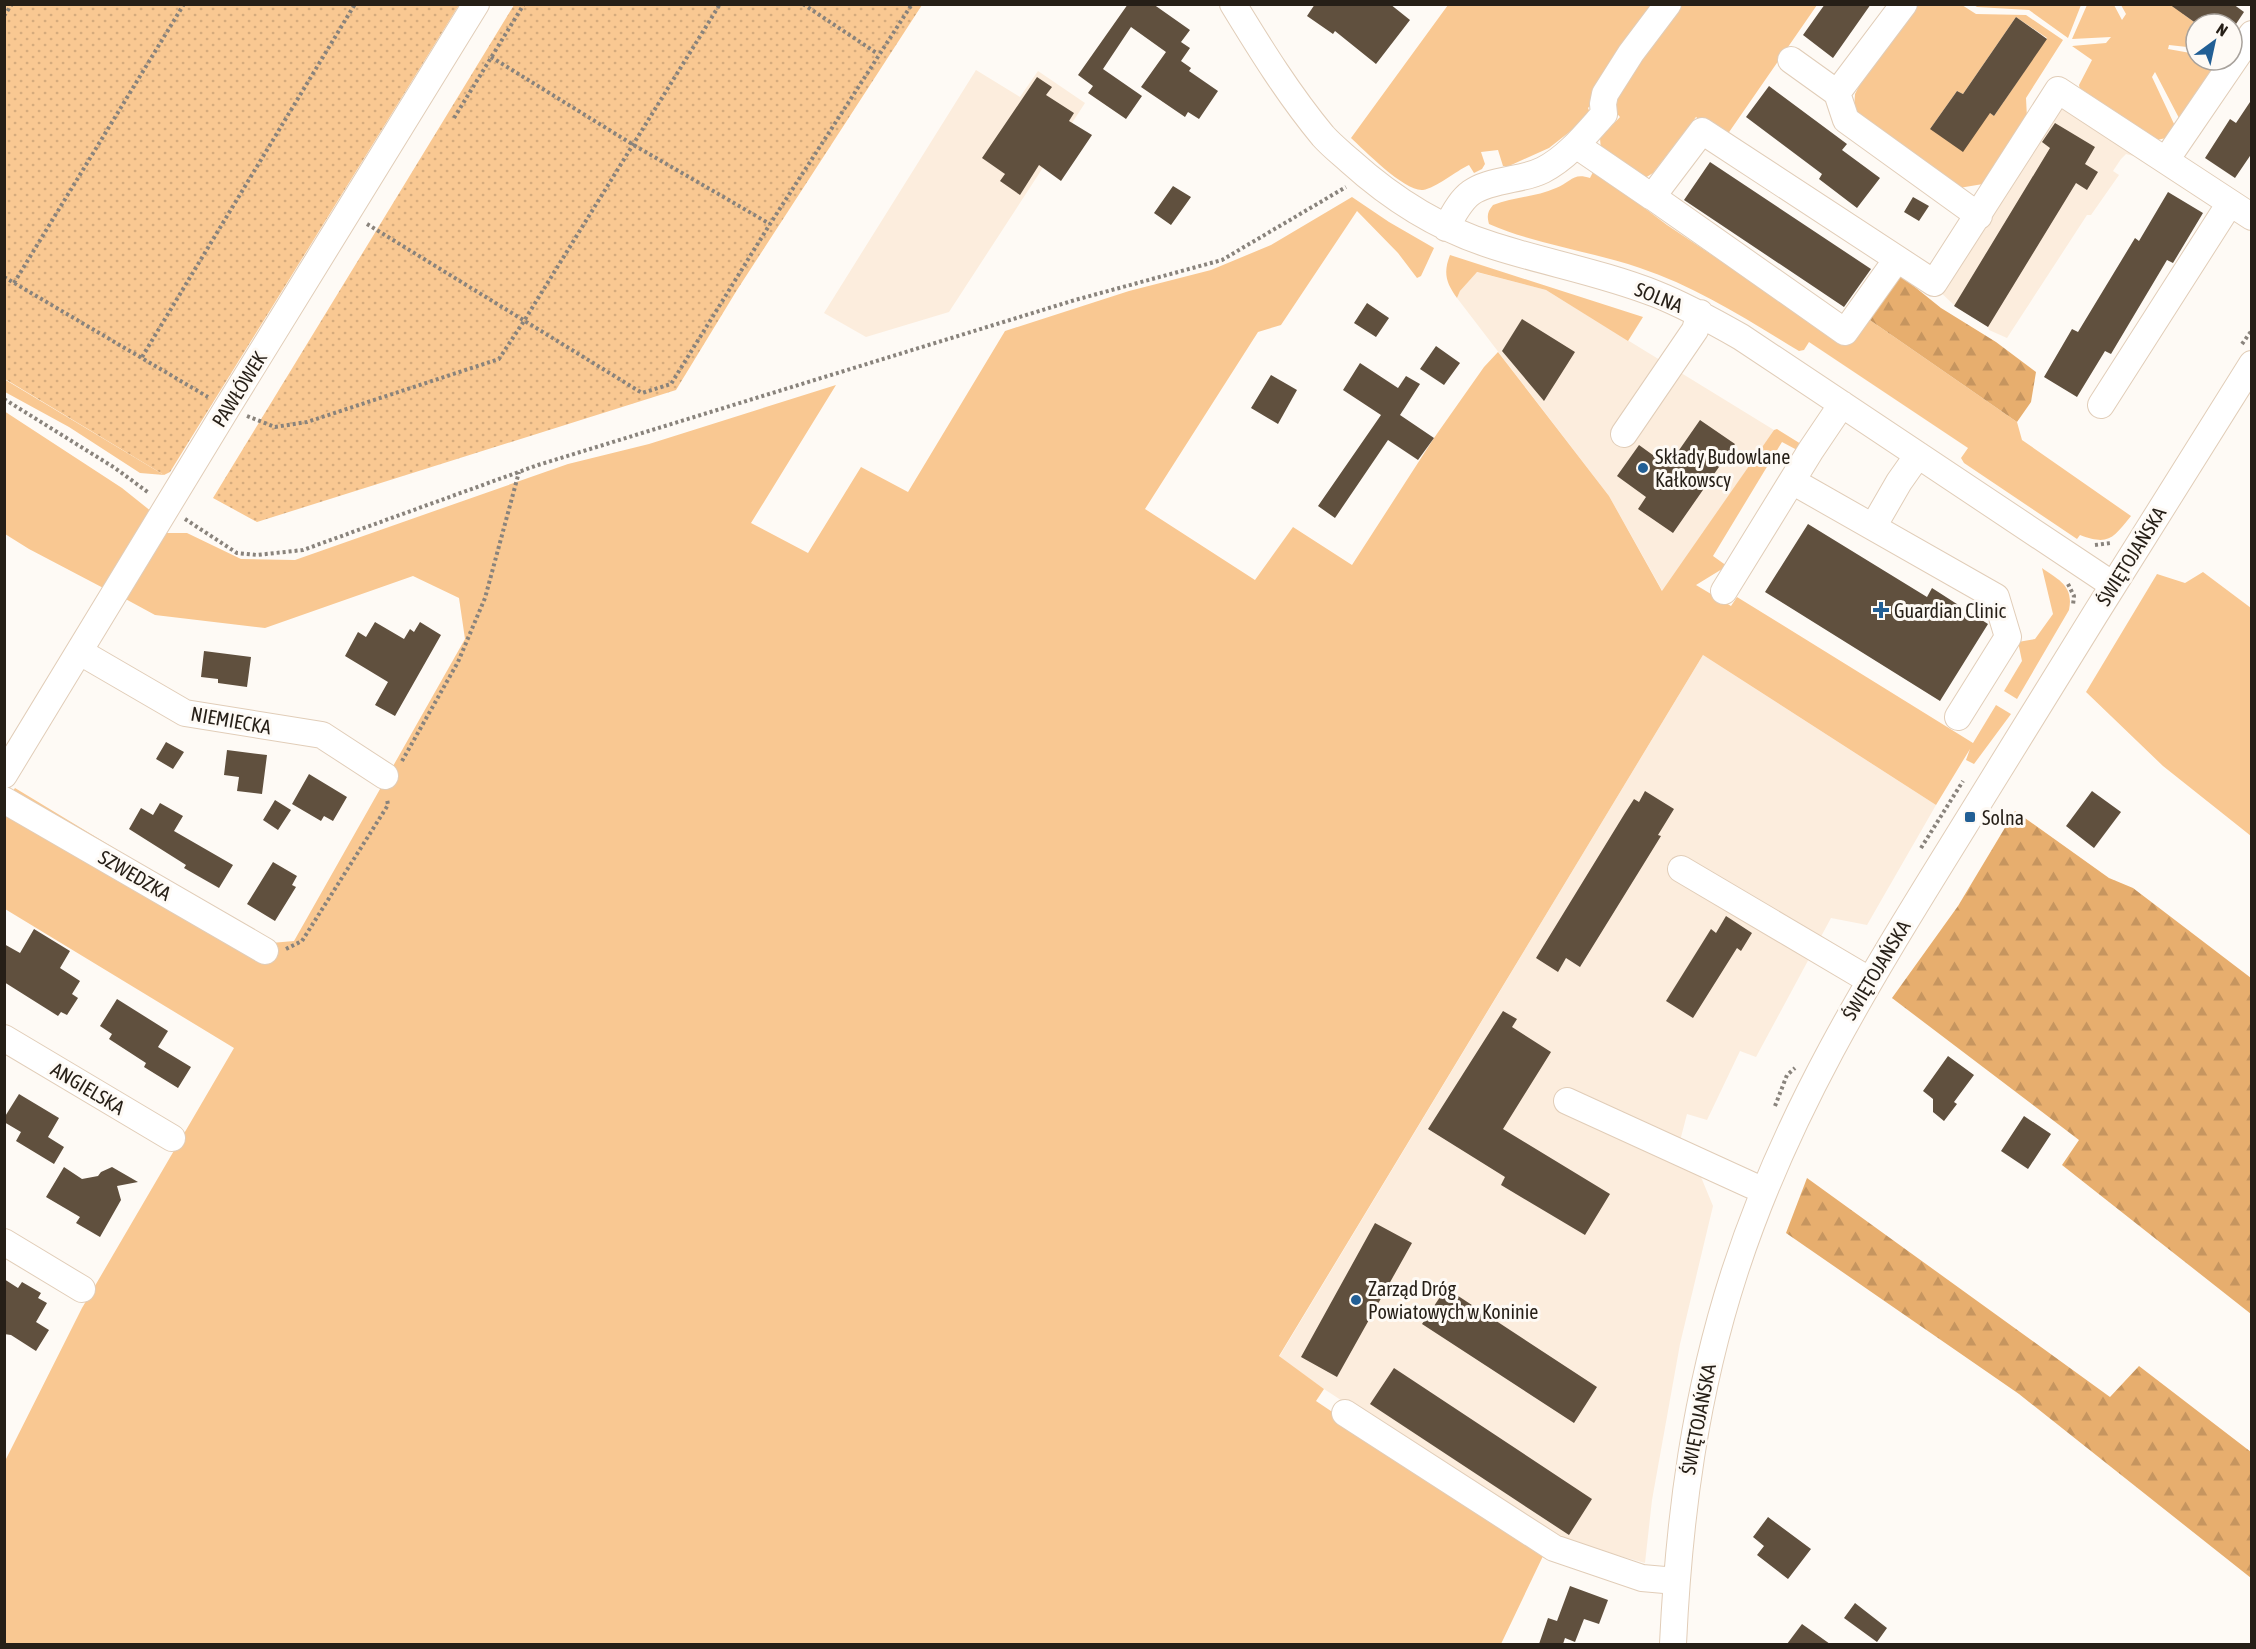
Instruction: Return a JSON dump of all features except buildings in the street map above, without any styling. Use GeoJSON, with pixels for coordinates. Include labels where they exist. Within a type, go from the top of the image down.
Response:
{"type":"FeatureCollection","features":[{"type":"Feature","properties":{"kind":"street","name":"PAWŁÓWEK"},"geometry":{"type":"LineString","coordinates":[[4,776],[476,4]]}},
{"type":"Feature","properties":{"kind":"street","name":"SOLNA"},"geometry":{"type":"LineString","coordinates":[[1233,4],[1284,85],[1324,138],[1365,175],[1410,208],[1446,228],[1492,246],[1620,281],[1700,313],[1741,337],[2113,585]]}},
{"type":"Feature","properties":{"kind":"street"},"geometry":{"type":"LineString","coordinates":[[1446,228],[1464,198],[1473,189],[1543,170],[1576,145],[1604,114],[1605,94],[1631,53],[1668,4]]}},
{"type":"Feature","properties":{"kind":"street"},"geometry":{"type":"LineString","coordinates":[[1837,93],[1904,4]]}},
{"type":"Feature","properties":{"kind":"street"},"geometry":{"type":"LineString","coordinates":[[2166,160],[2252,34]]}},
{"type":"Feature","properties":{"kind":"street"},"geometry":{"type":"LineString","coordinates":[[1791,60],[1837,93],[1845,120],[1979,216]]}},
{"type":"Feature","properties":{"kind":"street"},"geometry":{"type":"LineString","coordinates":[[1650,195],[1652,197],[1702,131],[1934,283],[2058,90],[2244,207],[2101,405]]}},
{"type":"Feature","properties":{"kind":"street"},"geometry":{"type":"LineString","coordinates":[[1576,145],[1845,332],[1897,259]]}},
{"type":"Feature","properties":{"kind":"street"},"geometry":{"type":"LineString","coordinates":[[1624,434],[1695,330],[1700,313]]}},
{"type":"Feature","properties":{"kind":"street","name":"ŚWIĘTOJAŃSKA"},"geometry":{"type":"LineString","coordinates":[[1673,1644],[1683,1500],[1703,1389],[1735,1270],[1764,1191],[1805,1097],[1869,980],[2252,364]]}},
{"type":"Feature","properties":{"kind":"street"},"geometry":{"type":"LineString","coordinates":[[1724,591],[1842,404]]}},
{"type":"Feature","properties":{"kind":"street"},"geometry":{"type":"LineString","coordinates":[[1873,527],[1899,482],[1918,455]]}},
{"type":"Feature","properties":{"kind":"street"},"geometry":{"type":"LineString","coordinates":[[1792,481],[1996,597],[2012,636],[1958,717]]}},
{"type":"Feature","properties":{"kind":"street","name":"NIEMIECKA"},"geometry":{"type":"LineString","coordinates":[[80,652],[185,713],[322,735],[385,776]]}},
{"type":"Feature","properties":{"kind":"street","name":"SZWEDZKA"},"geometry":{"type":"LineString","coordinates":[[4,800],[265,951]]}},
{"type":"Feature","properties":{"kind":"street"},"geometry":{"type":"LineString","coordinates":[[1681,869],[1869,980]]}},
{"type":"Feature","properties":{"kind":"street","name":"ANGIELSKA"},"geometry":{"type":"LineString","coordinates":[[4,1038],[172,1138]]}},
{"type":"Feature","properties":{"kind":"street"},"geometry":{"type":"LineString","coordinates":[[1568,1101],[1764,1191]]}},
{"type":"Feature","properties":{"kind":"street"},"geometry":{"type":"LineString","coordinates":[[4,1242],[82,1289]]}},
{"type":"Feature","properties":{"kind":"street"},"geometry":{"type":"LineString","coordinates":[[1345,1413],[1554,1548],[1642,1578],[1676,1581]]}},
{"type":"Feature","properties":{"kind":"path"},"geometry":{"type":"LineString","coordinates":[[4,16],[12,4]]}},
{"type":"Feature","properties":{"kind":"path"},"geometry":{"type":"LineString","coordinates":[[14,283],[184,4]]}},
{"type":"Feature","properties":{"kind":"path"},"geometry":{"type":"LineString","coordinates":[[142,357],[355,4]]}},
{"type":"Feature","properties":{"kind":"path"},"geometry":{"type":"LineString","coordinates":[[454,118],[524,4]]}},
{"type":"Feature","properties":{"kind":"path"},"geometry":{"type":"LineString","coordinates":[[524,321],[720,4]]}},
{"type":"Feature","properties":{"kind":"path"},"geometry":{"type":"LineString","coordinates":[[803,4],[878,54]]}},
{"type":"Feature","properties":{"kind":"path"},"geometry":{"type":"LineString","coordinates":[[348,213],[642,393],[671,384],[770,224],[912,4]]}},
{"type":"Feature","properties":{"kind":"path"},"geometry":{"type":"LineString","coordinates":[[491,57],[632,144],[770,224]]}},
{"type":"Feature","properties":{"kind":"path"},"geometry":{"type":"LineString","coordinates":[[4,399],[115,468],[237,553],[257,555],[303,550],[519,472],[1076,300],[1222,260],[1365,175]]}},
{"type":"Feature","properties":{"kind":"path"},"geometry":{"type":"LineString","coordinates":[[265,951],[285,950],[302,941],[388,805],[385,776],[402,762],[458,662],[485,598],[519,472]]}},
{"type":"Feature","properties":{"kind":"shaded area"},"geometry":{"type":"Polygon","coordinates":[[[4,5],[459,5],[170,472],[164,475],[5,379],[4,5]]]}},
{"type":"Feature","properties":{"kind":"shaded area"},"geometry":{"type":"Polygon","coordinates":[[[514,5],[922,5],[737,290],[676,390],[257,522],[213,498],[514,5]]]}},
{"type":"Feature","properties":{"kind":"shaded area"},"geometry":{"type":"Polygon","coordinates":[[[1448,5],[1656,5],[1598,97],[1588,108],[1591,115],[1549,148],[1509,166],[1503,166],[1498,150],[1481,152],[1485,164],[1482,169],[1474,173],[1469,165],[1434,186],[1423,190],[1415,189],[1396,178],[1351,138],[1448,5]]]}},
{"type":"Feature","properties":{"kind":"shaded area"},"geometry":{"type":"Polygon","coordinates":[[[1677,5],[1817,5],[1725,138],[1696,117],[1653,173],[1645,178],[1601,151],[1600,138],[1620,117],[1607,103],[1677,5]]]}},
{"type":"Feature","properties":{"kind":"shaded area"},"geometry":{"type":"Polygon","coordinates":[[[1911,5],[1962,5],[1976,14],[2026,15],[2063,40],[2026,98],[2027,118],[1983,184],[1959,188],[1878,130],[1854,109],[1855,94],[1911,5]],[[2016,17],[1963,94],[1957,91],[1930,129],[1990,113],[1994,116],[2047,38],[2016,17]]]}},
{"type":"Feature","properties":{"kind":"shaded area"},"geometry":{"type":"Polygon","coordinates":[[[1974,5],[2081,5],[2068,38],[2029,10],[1974,5]]]}},
{"type":"Feature","properties":{"kind":"shaded area"},"geometry":{"type":"Polygon","coordinates":[[[2087,5],[2114,5],[2122,20],[2126,14],[2121,5],[2179,5],[2185,9],[2183,14],[2184,47],[2169,45],[2168,49],[2184,52],[2184,72],[2214,72],[2180,120],[2155,72],[2152,77],[2175,126],[2166,138],[2157,140],[2081,95],[2079,85],[2092,60],[2072,46],[2106,43],[2111,37],[2072,39],[2087,5]]]}},
{"type":"Feature","properties":{"kind":"shaded area"},"geometry":{"type":"Polygon","coordinates":[[[976,70],[1020,97],[1038,71],[1085,103],[949,312],[866,337],[824,313],[976,70]]]}},
{"type":"Feature","properties":{"kind":"shaded area"},"geometry":{"type":"Polygon","coordinates":[[[2063,106],[2141,158],[2126,154],[2121,159],[2113,171],[2119,175],[2091,215],[2087,215],[2007,338],[1989,330],[1988,327],[1954,305],[1937,289],[2063,106]]]}},
{"type":"Feature","properties":{"kind":"shaded area"},"geometry":{"type":"Polygon","coordinates":[[[1594,170],[1667,225],[1845,344],[1864,316],[2017,422],[2022,440],[2131,516],[2110,538],[2098,540],[2080,535],[2077,539],[1964,463],[1961,458],[1968,448],[1809,342],[1804,350],[1799,351],[1722,305],[1661,276],[1621,262],[1526,237],[1489,224],[1488,214],[1493,205],[1548,191],[1576,177],[1590,178],[1594,170]]]}},
{"type":"Feature","properties":{"kind":"shaded area"},"geometry":{"type":"Polygon","coordinates":[[[1352,197],[1434,248],[1421,276],[1417,278],[1398,253],[1357,211],[1281,325],[1258,332],[1145,509],[1255,580],[1293,527],[1352,565],[1434,438],[1484,367],[1498,352],[1609,496],[1662,591],[1774,430],[1777,429],[1801,444],[1797,450],[1782,442],[1713,556],[1727,566],[1696,585],[1731,606],[1737,597],[1973,743],[1996,705],[2011,714],[1974,764],[1966,760],[1970,749],[1936,805],[1703,655],[1279,1356],[1324,1389],[1316,1401],[1544,1554],[1501,1644],[5,1644],[5,1461],[82,1308],[234,1048],[5,909],[5,802],[15,788],[271,943],[294,941],[465,639],[459,598],[413,576],[265,628],[155,615],[120,596],[163,533],[187,533],[241,559],[295,560],[568,464],[649,444],[836,385],[751,523],[808,553],[861,467],[908,492],[1005,331],[1129,291],[1211,270],[1271,245],[1352,197]]]}},
{"type":"Feature","properties":{"kind":"shaded area"},"geometry":{"type":"Polygon","coordinates":[[[1450,255],[1643,317],[1628,341],[1546,290],[1477,272],[1460,291],[1457,298],[1447,278],[1450,255]]]}},
{"type":"Feature","properties":{"kind":"shaded area"},"geometry":{"type":"Polygon","coordinates":[[[1476,272],[1546,290],[1774,430],[1663,592],[1609,496],[1457,298],[1476,272]]]}},
{"type":"Feature","properties":{"kind":"shaded area"},"geometry":{"type":"Polygon","coordinates":[[[4,379],[164,475],[140,473],[69,427],[5,392],[4,379]]]}},
{"type":"Feature","properties":{"kind":"shaded area"},"geometry":{"type":"Polygon","coordinates":[[[4,411],[122,488],[152,512],[109,591],[5,534],[4,411]]]}},
{"type":"Feature","properties":{"kind":"shaded area"},"geometry":{"type":"Polygon","coordinates":[[[2042,568],[2064,584],[2069,595],[2069,610],[2017,699],[2004,691],[2022,661],[2018,642],[2035,639],[2053,614],[2042,568]]]}},
{"type":"Feature","properties":{"kind":"shaded area"},"geometry":{"type":"Polygon","coordinates":[[[2203,572],[2251,608],[2251,836],[2163,766],[2086,692],[2157,574],[2185,583],[2203,572]]]}},
{"type":"Feature","properties":{"kind":"shaded area"},"geometry":{"type":"Polygon","coordinates":[[[1703,655],[1936,805],[1867,925],[1831,918],[1756,1057],[1740,1051],[1707,1120],[1687,1114],[1674,1164],[1701,1177],[1713,1206],[1680,1344],[1652,1500],[1645,1563],[1549,1536],[1324,1389],[1279,1357],[1703,655]]]}},
{"type":"Feature","properties":{"kind":"green space"},"geometry":{"type":"Polygon","coordinates":[[[1895,271],[1941,308],[1996,342],[2036,372],[2031,402],[2017,422],[1864,316],[1895,271]]]}},
{"type":"Feature","properties":{"kind":"green space"},"geometry":{"type":"Polygon","coordinates":[[[2015,811],[2109,878],[2133,888],[2251,978],[2251,1314],[2062,1165],[2079,1140],[1892,998],[1958,906],[2015,811]]]}},
{"type":"Feature","properties":{"kind":"green space"},"geometry":{"type":"Polygon","coordinates":[[[1807,1178],[2110,1397],[2139,1366],[2251,1452],[2251,1578],[2019,1394],[1786,1233],[1807,1178]]]}},
{"type":"Feature","properties":{"kind":"place","name":"Składy Budowlane Kałkowscy"},"geometry":{"type":"Point","coordinates":[1643,468]}},
{"type":"Feature","properties":{"kind":"place","name":"Guardian Clinic"},"geometry":{"type":"Point","coordinates":[1881,610]}},
{"type":"Feature","properties":{"kind":"place","name":"Solna"},"geometry":{"type":"Point","coordinates":[1970,817]}},
{"type":"Feature","properties":{"kind":"place","name":"Zarząd Dróg Powiatowych w Koninie"},"geometry":{"type":"Point","coordinates":[1356,1300]}}]}
